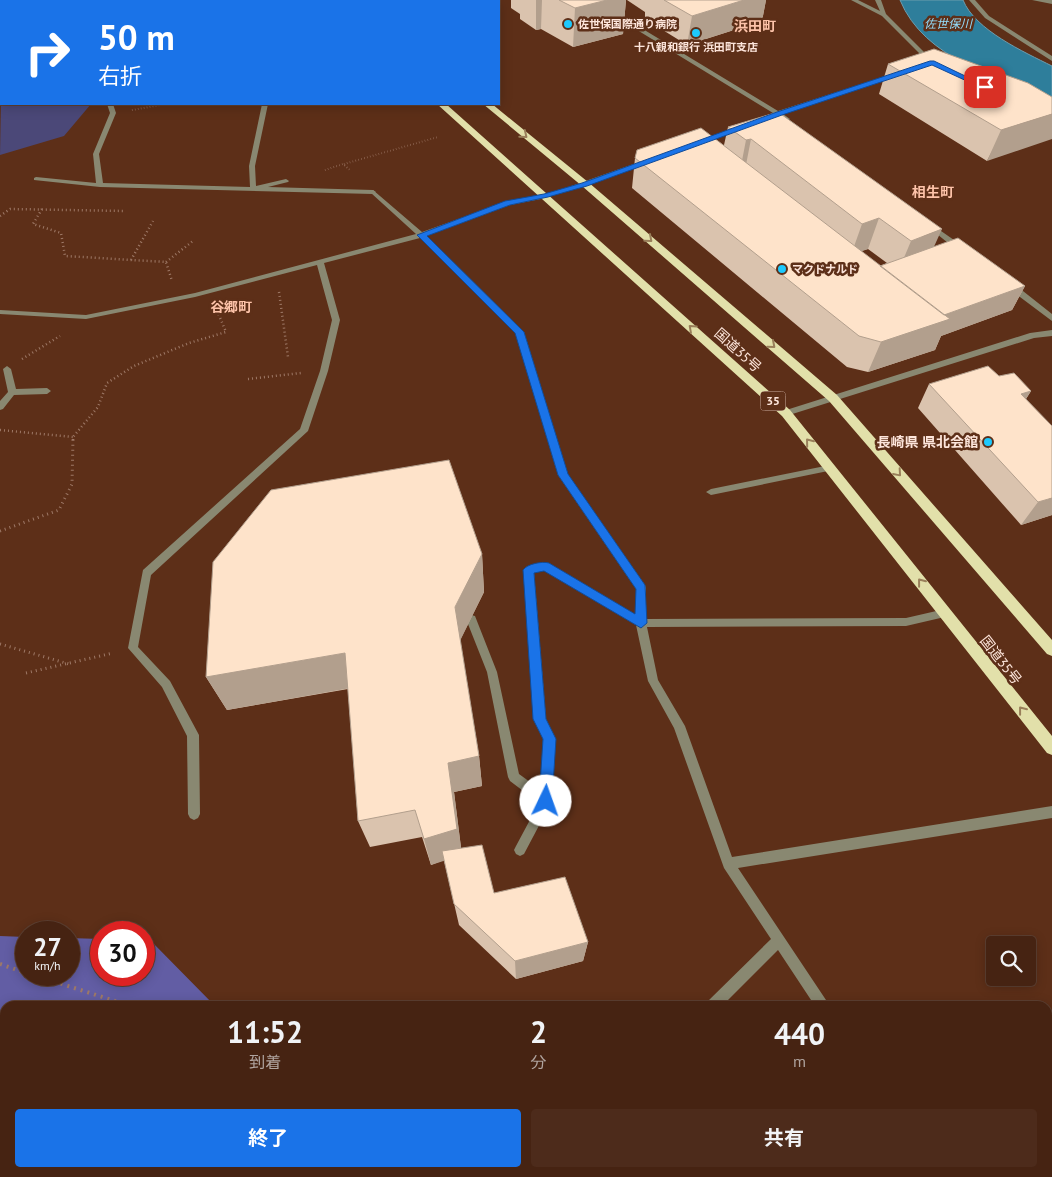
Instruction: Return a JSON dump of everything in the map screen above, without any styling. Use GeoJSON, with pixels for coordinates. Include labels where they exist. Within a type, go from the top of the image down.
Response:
{"type":"FeatureCollection","features":[{"type":"Feature","properties":{"kind":"highway","name":"国道35号"},"geometry":{"type":"LineString","coordinates":[[442,105],[546,196],[786,413],[1052,748]]}},
{"type":"Feature","properties":{"kind":"highway","name":"国道35号"},"geometry":{"type":"LineString","coordinates":[[488,105],[585,184],[833,398],[1052,650]]}},
{"type":"Feature","properties":{"kind":"street"},"geometry":{"type":"LineString","coordinates":[[591,0],[779,113],[795,125]]}},
{"type":"Feature","properties":{"kind":"street"},"geometry":{"type":"LineString","coordinates":[[854,0],[884,15],[932,63],[941,67]]}},
{"type":"Feature","properties":{"kind":"street"},"geometry":{"type":"LineString","coordinates":[[878,0],[884,15]]}},
{"type":"Feature","properties":{"kind":"street"},"geometry":{"type":"LineString","coordinates":[[972,0],[987,17],[1052,60]]}},
{"type":"Feature","properties":{"kind":"street"},"geometry":{"type":"LineString","coordinates":[[1035,0],[1052,2]]}},
{"type":"Feature","properties":{"kind":"street"},"geometry":{"type":"LineString","coordinates":[[923,66],[932,63]]}},
{"type":"Feature","properties":{"kind":"street"},"geometry":{"type":"LineString","coordinates":[[770,117],[905,72]]}},
{"type":"Feature","properties":{"kind":"street"},"geometry":{"type":"LineString","coordinates":[[100,185],[96,154],[113,113],[110,105]]}},
{"type":"Feature","properties":{"kind":"street"},"geometry":{"type":"LineString","coordinates":[[252,189],[252,166],[265,105]]}},
{"type":"Feature","properties":{"kind":"street"},"geometry":{"type":"LineString","coordinates":[[696,144],[742,127]]}},
{"type":"Feature","properties":{"kind":"street"},"geometry":{"type":"LineString","coordinates":[[0,312],[86,316],[210,291],[421,235],[508,203],[546,196],[650,160]]}},
{"type":"Feature","properties":{"kind":"street"},"geometry":{"type":"LineString","coordinates":[[36,179],[100,185],[373,192],[421,235],[520,332],[563,475],[641,588],[641,623],[653,681],[679,726],[728,864],[821,1001]]}},
{"type":"Feature","properties":{"kind":"street"},"geometry":{"type":"LineString","coordinates":[[252,189],[286,181]]}},
{"type":"Feature","properties":{"kind":"street"},"geometry":{"type":"LineString","coordinates":[[922,220],[970,256]]}},
{"type":"Feature","properties":{"kind":"street"},"geometry":{"type":"LineString","coordinates":[[194,814],[193,735],[166,684],[133,648],[146,573],[304,431],[324,371],[336,320],[320,263]]}},
{"type":"Feature","properties":{"kind":"street"},"geometry":{"type":"LineString","coordinates":[[1002,279],[1052,318]]}},
{"type":"Feature","properties":{"kind":"street"},"geometry":{"type":"LineString","coordinates":[[786,413],[1033,335],[1052,333]]}},
{"type":"Feature","properties":{"kind":"street"},"geometry":{"type":"LineString","coordinates":[[0,407],[12,392],[8,369]]}},
{"type":"Feature","properties":{"kind":"street"},"geometry":{"type":"LineString","coordinates":[[12,392],[47,392]]}},
{"type":"Feature","properties":{"kind":"street"},"geometry":{"type":"LineString","coordinates":[[711,492],[830,468]]}},
{"type":"Feature","properties":{"kind":"street"},"geometry":{"type":"LineString","coordinates":[[520,850],[546,801],[549,739],[540,719],[529,570],[545,566],[641,623],[906,622],[945,613]]}},
{"type":"Feature","properties":{"kind":"street"},"geometry":{"type":"LineString","coordinates":[[471,618],[492,672],[514,777],[546,801]]}},
{"type":"Feature","properties":{"kind":"street"},"geometry":{"type":"LineString","coordinates":[[728,864],[1052,812]]}},
{"type":"Feature","properties":{"kind":"street"},"geometry":{"type":"LineString","coordinates":[[718,1001],[779,940]]}},
{"type":"Feature","properties":{"kind":"path"},"geometry":{"type":"LineString","coordinates":[[113,113],[160,105]]}},
{"type":"Feature","properties":{"kind":"path"},"geometry":{"type":"LineString","coordinates":[[343,164],[438,138]]}},
{"type":"Feature","properties":{"kind":"path"},"geometry":{"type":"LineString","coordinates":[[42,209],[33,224],[61,233],[65,256],[166,262],[193,242]]}},
{"type":"Feature","properties":{"kind":"path"},"geometry":{"type":"LineString","coordinates":[[0,216],[10,210],[125,211]]}},
{"type":"Feature","properties":{"kind":"path"},"geometry":{"type":"LineString","coordinates":[[131,260],[153,221]]}},
{"type":"Feature","properties":{"kind":"path"},"geometry":{"type":"LineString","coordinates":[[166,262],[178,298]]}},
{"type":"Feature","properties":{"kind":"path"},"geometry":{"type":"LineString","coordinates":[[277,274],[288,356]]}},
{"type":"Feature","properties":{"kind":"path"},"geometry":{"type":"LineString","coordinates":[[0,532],[59,510],[72,484],[73,437],[98,407],[107,383],[134,366],[189,343],[226,332],[210,291]]}},
{"type":"Feature","properties":{"kind":"path"},"geometry":{"type":"LineString","coordinates":[[8,369],[52,339],[70,333],[86,316]]}},
{"type":"Feature","properties":{"kind":"path"},"geometry":{"type":"LineString","coordinates":[[248,379],[324,371]]}},
{"type":"Feature","properties":{"kind":"path"},"geometry":{"type":"LineString","coordinates":[[0,430],[73,437]]}},
{"type":"Feature","properties":{"kind":"path"},"geometry":{"type":"LineString","coordinates":[[0,644],[70,664]]}},
{"type":"Feature","properties":{"kind":"path"},"geometry":{"type":"LineString","coordinates":[[26,673],[133,648]]}},
{"type":"Feature","properties":{"kind":"path"},"geometry":{"type":"LineString","coordinates":[[0,964],[15,969]]}},
{"type":"Feature","properties":{"kind":"path"},"geometry":{"type":"LineString","coordinates":[[66,986],[109,1001]]}},
{"type":"Feature","properties":{"kind":"shaded area"},"geometry":{"type":"Polygon","coordinates":[[[1,105],[90,105],[64,136],[0,155],[1,105]]]}},
{"type":"Feature","properties":{"kind":"shaded area"},"geometry":{"type":"Polygon","coordinates":[[[0,936],[15,937],[15,986],[80,986],[80,938],[90,939],[90,986],[155,986],[155,945],[210,1001],[0,1001],[0,936]]]}},
{"type":"Feature","properties":{"kind":"water","name":"佐世保川"},"geometry":{"type":"Polygon","coordinates":[[[900,0],[963,0],[969,11],[989,30],[1015,47],[1052,66],[1052,101],[965,64],[945,52],[926,37],[911,20],[900,0]]]}},
{"type":"Feature","properties":{"kind":"building"},"geometry":{"type":"Polygon","coordinates":[[[559,0],[607,0],[575,8],[559,0]]]}},
{"type":"Feature","properties":{"kind":"building"},"geometry":{"type":"Polygon","coordinates":[[[664,0],[744,0],[692,16],[664,0]]]}},
{"type":"Feature","properties":{"kind":"building"},"geometry":{"type":"Polygon","coordinates":[[[934,49],[1028,83],[1052,97],[1052,114],[1001,130],[888,64],[934,49]]]}},
{"type":"Feature","properties":{"kind":"building"},"geometry":{"type":"Polygon","coordinates":[[[778,112],[942,229],[911,241],[879,218],[862,224],[751,139],[746,140],[728,127],[778,112]]]}},
{"type":"Feature","properties":{"kind":"building"},"geometry":{"type":"Polygon","coordinates":[[[701,128],[950,319],[881,342],[859,336],[635,158],[637,150],[701,128]]]}},
{"type":"Feature","properties":{"kind":"building"},"geometry":{"type":"Polygon","coordinates":[[[958,238],[1025,286],[944,315],[880,266],[958,238]]]}},
{"type":"Feature","properties":{"kind":"building"},"geometry":{"type":"Polygon","coordinates":[[[988,366],[999,376],[1014,373],[1031,391],[1021,394],[1052,426],[1052,498],[1038,502],[929,384],[988,366]]]}},
{"type":"Feature","properties":{"kind":"building"},"geometry":{"type":"Polygon","coordinates":[[[449,460],[482,554],[455,607],[479,756],[448,763],[457,829],[424,839],[415,810],[358,821],[345,653],[206,677],[213,562],[271,490],[449,460]]]}},
{"type":"Feature","properties":{"kind":"building"},"geometry":{"type":"Polygon","coordinates":[[[482,845],[494,893],[565,877],[588,942],[515,961],[454,904],[442,851],[482,845]]]}},
{"type":"Feature","properties":{"kind":"place","name":"佐世保国際通り病院"},"geometry":{"type":"Point","coordinates":[568,24]}},
{"type":"Feature","properties":{"kind":"place","name":"十八親和銀行 浜田町支店"},"geometry":{"type":"Point","coordinates":[696,33]}},
{"type":"Feature","properties":{"kind":"place","name":"マクドナルド"},"geometry":{"type":"Point","coordinates":[782,269]}},
{"type":"Feature","properties":{"kind":"place","name":"長崎県 県北会館"},"geometry":{"type":"Point","coordinates":[988,442]}},
{"type":"Feature","properties":{"kind":"district","name":"浜田町"},"geometry":{"type":"Point","coordinates":[755,26]}},
{"type":"Feature","properties":{"kind":"district","name":"相生町"},"geometry":{"type":"Point","coordinates":[933,192]}},
{"type":"Feature","properties":{"kind":"district","name":"谷郷町"},"geometry":{"type":"Point","coordinates":[231,307]}},
{"type":"Feature","properties":{"kind":"route"},"geometry":{"type":"LineString","coordinates":[[546,801],[549,739],[540,719],[529,570],[545,566],[641,623],[641,588],[563,475],[520,332],[421,235],[508,203],[546,196],[585,184],[779,113],[932,63],[985,87]]}}]}
